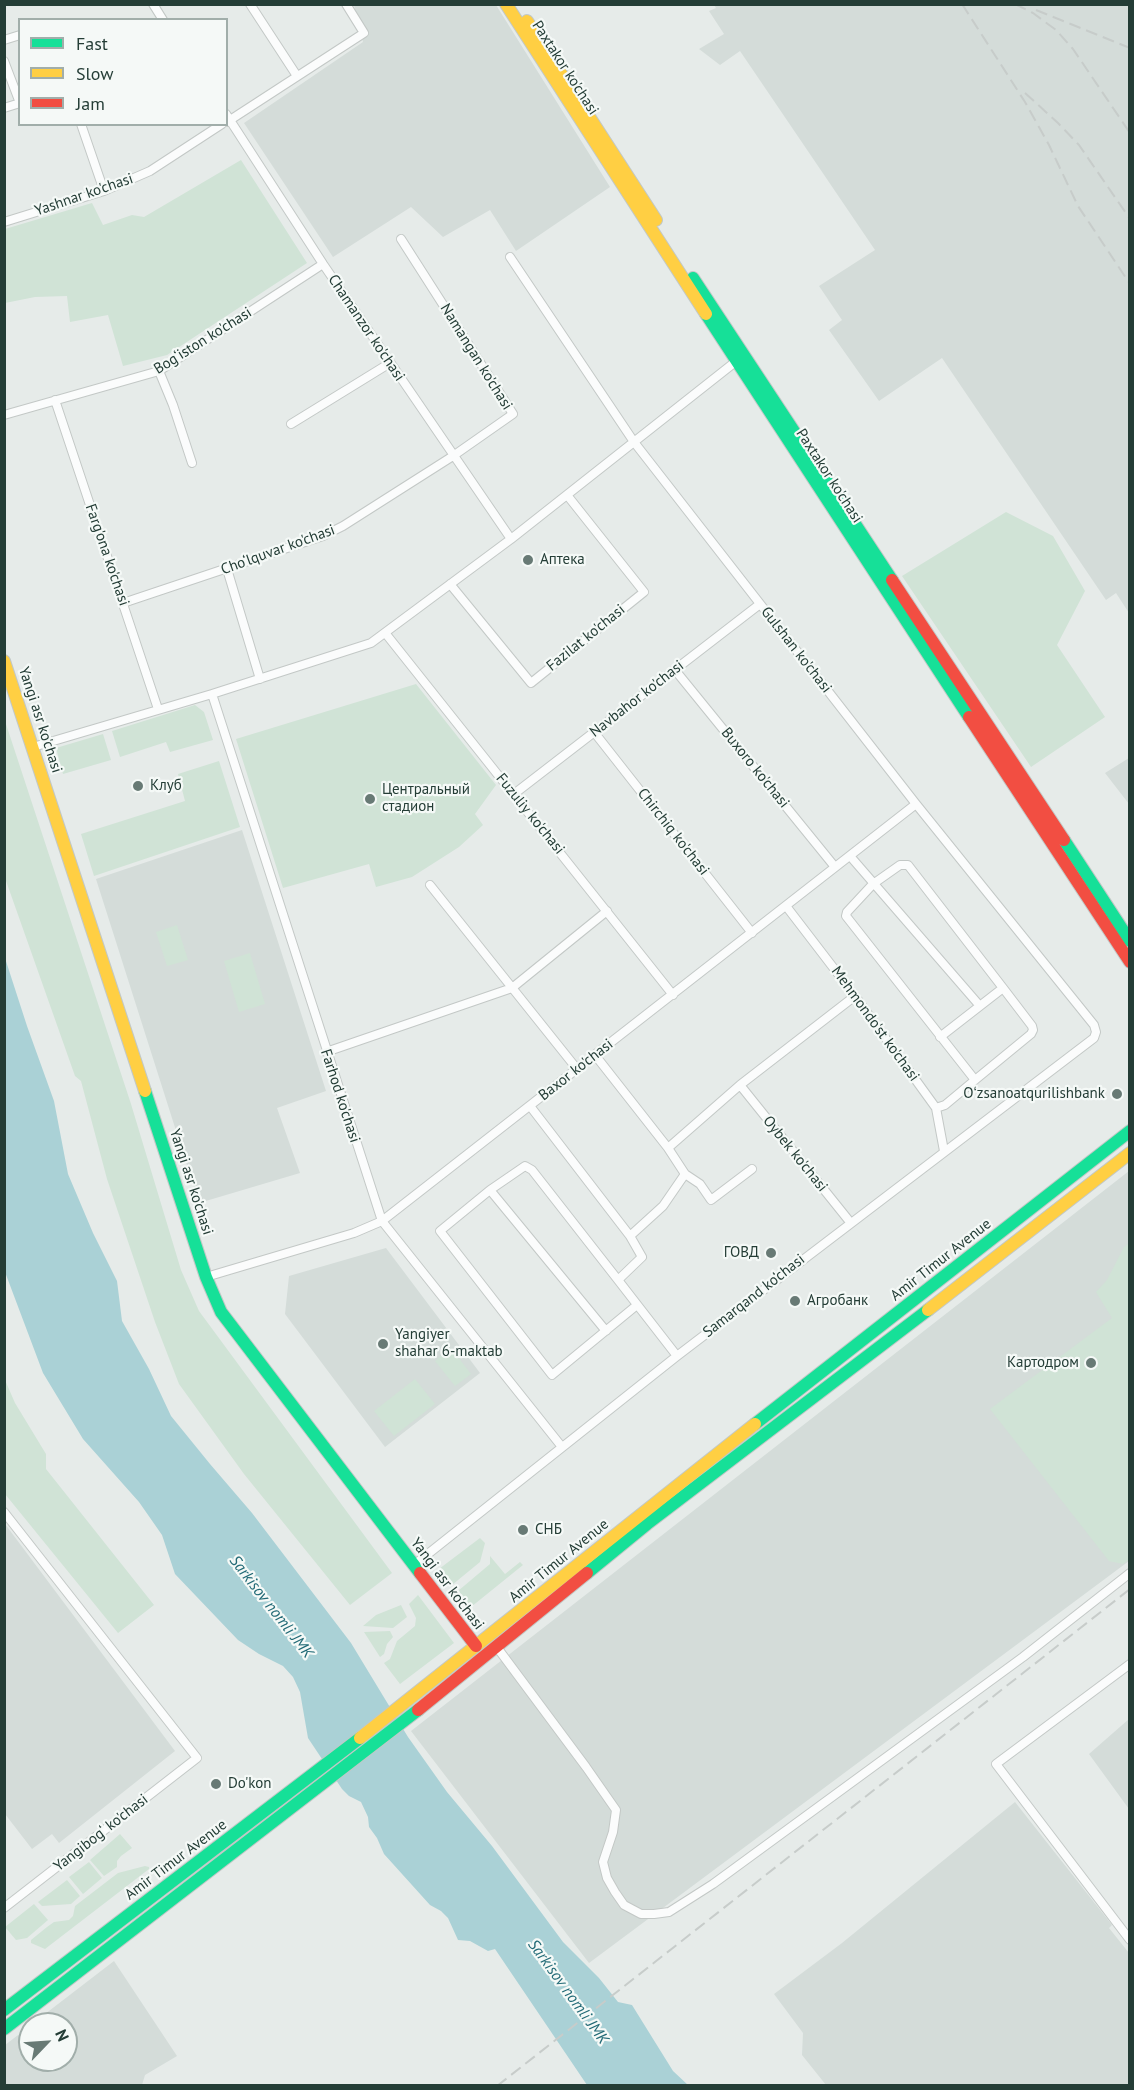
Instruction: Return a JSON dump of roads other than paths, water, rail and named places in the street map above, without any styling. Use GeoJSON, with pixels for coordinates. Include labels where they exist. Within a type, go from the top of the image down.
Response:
{"type":"FeatureCollection","features":[{"type":"Feature","properties":{"kind":"main road","name":"Paxtakor ko'chasi"},"geometry":{"type":"LineString","coordinates":[[506,4],[1130,941]]}},
{"type":"Feature","properties":{"kind":"main road","name":"Paxtakor ko'chasi"},"geometry":{"type":"LineString","coordinates":[[516,4],[740,358],[1130,962]]}},
{"type":"Feature","properties":{"kind":"main road","name":"Yangi asr ko'chasi"},"geometry":{"type":"LineString","coordinates":[[4,662],[206,1277],[221,1312],[476,1646]]}},
{"type":"Feature","properties":{"kind":"main road","name":"Amir Timur Avenue"},"geometry":{"type":"LineString","coordinates":[[5,2028],[314,1790],[424,1697],[476,1646],[1130,1131]]}},
{"type":"Feature","properties":{"kind":"main road","name":"Amir Timur Avenue"},"geometry":{"type":"LineString","coordinates":[[4,2010],[305,1780],[496,1646],[647,1524],[984,1267],[1130,1152]]}},
{"type":"Feature","properties":{"kind":"main road"},"geometry":{"type":"LineString","coordinates":[[973,1254],[984,1267]]}},
{"type":"Feature","properties":{"kind":"street"},"geometry":{"type":"LineString","coordinates":[[153,4],[162,18]]}},
{"type":"Feature","properties":{"kind":"street"},"geometry":{"type":"LineString","coordinates":[[250,4],[297,76]]}},
{"type":"Feature","properties":{"kind":"street","name":"Yashnar ko'chasi"},"geometry":{"type":"LineString","coordinates":[[228,119],[364,33],[346,4]]}},
{"type":"Feature","properties":{"kind":"street"},"geometry":{"type":"LineString","coordinates":[[4,61],[18,98]]}},
{"type":"Feature","properties":{"kind":"street","name":"Chamanzor ko'chasi"},"geometry":{"type":"LineString","coordinates":[[228,123],[511,539]]}},
{"type":"Feature","properties":{"kind":"street"},"geometry":{"type":"LineString","coordinates":[[82,126],[104,191]]}},
{"type":"Feature","properties":{"kind":"street","name":"Yashnar ko'chasi"},"geometry":{"type":"LineString","coordinates":[[4,222],[104,191],[150,171],[217,126]]}},
{"type":"Feature","properties":{"kind":"street","name":"Namangan ko'chasi"},"geometry":{"type":"LineString","coordinates":[[401,239],[513,414],[453,456]]}},
{"type":"Feature","properties":{"kind":"street","name":"Gulshan ko'chasi"},"geometry":{"type":"LineString","coordinates":[[510,257],[634,442],[916,804],[1094,1025],[1096,1032]]}},
{"type":"Feature","properties":{"kind":"street","name":"Bog‘iston ko'chasi"},"geometry":{"type":"LineString","coordinates":[[4,415],[159,371],[323,264]]}},
{"type":"Feature","properties":{"kind":"street"},"geometry":{"type":"LineString","coordinates":[[33,747],[212,694],[371,643],[511,539],[740,358]]}},
{"type":"Feature","properties":{"kind":"street"},"geometry":{"type":"LineString","coordinates":[[291,424],[390,363]]}},
{"type":"Feature","properties":{"kind":"street"},"geometry":{"type":"LineString","coordinates":[[159,371],[192,463]]}},
{"type":"Feature","properties":{"kind":"street","name":"Farg'ona ko'chasi"},"geometry":{"type":"LineString","coordinates":[[55,400],[158,709]]}},
{"type":"Feature","properties":{"kind":"street","name":"Cho‘lquvar ko'chasi"},"geometry":{"type":"LineString","coordinates":[[123,603],[323,537],[453,456]]}},
{"type":"Feature","properties":{"kind":"street","name":"Fazilat ko'chasi"},"geometry":{"type":"LineString","coordinates":[[450,584],[531,683],[644,592],[567,495]]}},
{"type":"Feature","properties":{"kind":"street"},"geometry":{"type":"LineString","coordinates":[[227,570],[260,679]]}},
{"type":"Feature","properties":{"kind":"street","name":"Navbahor ko'chasi"},"geometry":{"type":"LineString","coordinates":[[514,794],[760,604]]}},
{"type":"Feature","properties":{"kind":"street","name":"Fuzuliy ko'chasi"},"geometry":{"type":"LineString","coordinates":[[386,634],[673,995]]}},
{"type":"Feature","properties":{"kind":"street","name":"Buxoro ko'chasi"},"geometry":{"type":"LineString","coordinates":[[675,670],[835,867]]}},
{"type":"Feature","properties":{"kind":"street","name":"Farhod ko'chasi"},"geometry":{"type":"LineString","coordinates":[[212,694],[382,1221],[562,1447]]}},
{"type":"Feature","properties":{"kind":"street","name":"Chirchiq ko'chasi"},"geometry":{"type":"LineString","coordinates":[[594,732],[752,933]]}},
{"type":"Feature","properties":{"kind":"street","name":"Baxor ko'chasi"},"geometry":{"type":"LineString","coordinates":[[206,1277],[354,1233],[382,1221],[916,804]]}},
{"type":"Feature","properties":{"kind":"street"},"geometry":{"type":"LineString","coordinates":[[850,856],[980,1006]]}},
{"type":"Feature","properties":{"kind":"street"},"geometry":{"type":"LineString","coordinates":[[936,1108],[945,1105],[1031,1034],[1033,1030],[908,865],[900,865],[873,884],[847,912],[846,916],[975,1080]]}},
{"type":"Feature","properties":{"kind":"street"},"geometry":{"type":"LineString","coordinates":[[430,885],[577,1070]]}},
{"type":"Feature","properties":{"kind":"street","name":"Mehmondo'st ko'chasi"},"geometry":{"type":"LineString","coordinates":[[786,906],[936,1108],[944,1151]]}},
{"type":"Feature","properties":{"kind":"street"},"geometry":{"type":"LineString","coordinates":[[326,1052],[512,988],[607,911]]}},
{"type":"Feature","properties":{"kind":"street"},"geometry":{"type":"LineString","coordinates":[[940,1037],[1003,988]]}},
{"type":"Feature","properties":{"kind":"street"},"geometry":{"type":"LineString","coordinates":[[668,1148],[740,1085],[855,996]]}},
{"type":"Feature","properties":{"kind":"street","name":"Samarqand ko‘chasi"},"geometry":{"type":"LineString","coordinates":[[414,1565],[677,1356],[1094,1038],[1096,1032]]}},
{"type":"Feature","properties":{"kind":"street"},"geometry":{"type":"LineString","coordinates":[[595,1055],[686,1174],[700,1184],[711,1200],[752,1169]]}},
{"type":"Feature","properties":{"kind":"street","name":"Oybek ko'chasi"},"geometry":{"type":"LineString","coordinates":[[740,1085],[850,1222]]}},
{"type":"Feature","properties":{"kind":"street"},"geometry":{"type":"LineString","coordinates":[[530,1106],[630,1236],[642,1257],[618,1280]]}},
{"type":"Feature","properties":{"kind":"street"},"geometry":{"type":"LineString","coordinates":[[637,1305],[552,1375],[440,1231],[490,1190],[525,1166],[532,1170],[677,1356]]}},
{"type":"Feature","properties":{"kind":"street"},"geometry":{"type":"LineString","coordinates":[[630,1236],[663,1206],[686,1174]]}},
{"type":"Feature","properties":{"kind":"street"},"geometry":{"type":"LineString","coordinates":[[490,1190],[606,1331]]}},
{"type":"Feature","properties":{"kind":"street","name":"Yangibog‘ ko'chasi"},"geometry":{"type":"LineString","coordinates":[[4,1512],[197,1758],[4,1908]]}},
{"type":"Feature","properties":{"kind":"street"},"geometry":{"type":"LineString","coordinates":[[496,1646],[615,1810],[613,1832],[603,1862],[615,1892],[624,1905],[641,1914],[654,1914],[669,1912],[713,1884],[1023,1657],[1130,1573]]}},
{"type":"Feature","properties":{"kind":"street"},"geometry":{"type":"LineString","coordinates":[[1130,1664],[996,1764],[1130,1940]]}},
{"type":"Feature","properties":{"kind":"water","name":"Sarkisov nomli JMK"},"geometry":{"type":"Polygon","coordinates":[[[4,955],[54,1101],[68,1174],[93,1233],[117,1281],[122,1321],[149,1369],[171,1416],[252,1513],[351,1643],[408,1737],[447,1792],[492,1846],[563,1942],[599,1978],[618,2002],[632,2005],[673,2071],[688,2085],[587,2085],[495,1949],[488,1951],[470,1941],[458,1940],[448,1918],[430,1905],[384,1854],[369,1827],[368,1817],[361,1802],[349,1796],[342,1789],[308,1738],[300,1692],[293,1677],[283,1666],[238,1640],[175,1574],[162,1535],[139,1502],[83,1439],[43,1373],[5,1272],[4,955]]]}},
{"type":"Feature","properties":{"kind":"railway"},"geometry":{"type":"LineString","coordinates":[[962,4],[1025,102],[1049,145],[1078,206],[1130,284]]}},
{"type":"Feature","properties":{"kind":"railway"},"geometry":{"type":"LineString","coordinates":[[1015,4],[1033,13],[1056,30],[1073,49],[1130,133]]}},
{"type":"Feature","properties":{"kind":"railway"},"geometry":{"type":"LineString","coordinates":[[1036,10],[1130,48]]}},
{"type":"Feature","properties":{"kind":"railway"},"geometry":{"type":"LineString","coordinates":[[1025,93],[1079,145],[1130,219]]}},
{"type":"Feature","properties":{"kind":"railway"},"geometry":{"type":"LineString","coordinates":[[497,2086],[1130,1589]]}},
{"type":"Feature","properties":{"kind":"place","name":"Аптека"},"geometry":{"type":"Point","coordinates":[528,560]}},
{"type":"Feature","properties":{"kind":"place","name":"Клуб"},"geometry":{"type":"Point","coordinates":[138,786]}},
{"type":"Feature","properties":{"kind":"place","name":"Центральный стадион"},"geometry":{"type":"Point","coordinates":[370,799]}},
{"type":"Feature","properties":{"kind":"place","name":"Oʻzsanoatqurilishbank"},"geometry":{"type":"Point","coordinates":[1117,1094]}},
{"type":"Feature","properties":{"kind":"place","name":"ГОВД"},"geometry":{"type":"Point","coordinates":[771,1253]}},
{"type":"Feature","properties":{"kind":"place","name":"Агробанк"},"geometry":{"type":"Point","coordinates":[795,1301]}},
{"type":"Feature","properties":{"kind":"place","name":"Yangiyer shahar 6-maktab"},"geometry":{"type":"Point","coordinates":[383,1344]}},
{"type":"Feature","properties":{"kind":"place","name":"Картодром"},"geometry":{"type":"Point","coordinates":[1091,1363]}},
{"type":"Feature","properties":{"kind":"place","name":"СНБ"},"geometry":{"type":"Point","coordinates":[523,1530]}},
{"type":"Feature","properties":{"kind":"place","name":"Do'kon"},"geometry":{"type":"Point","coordinates":[216,1784]}}]}
